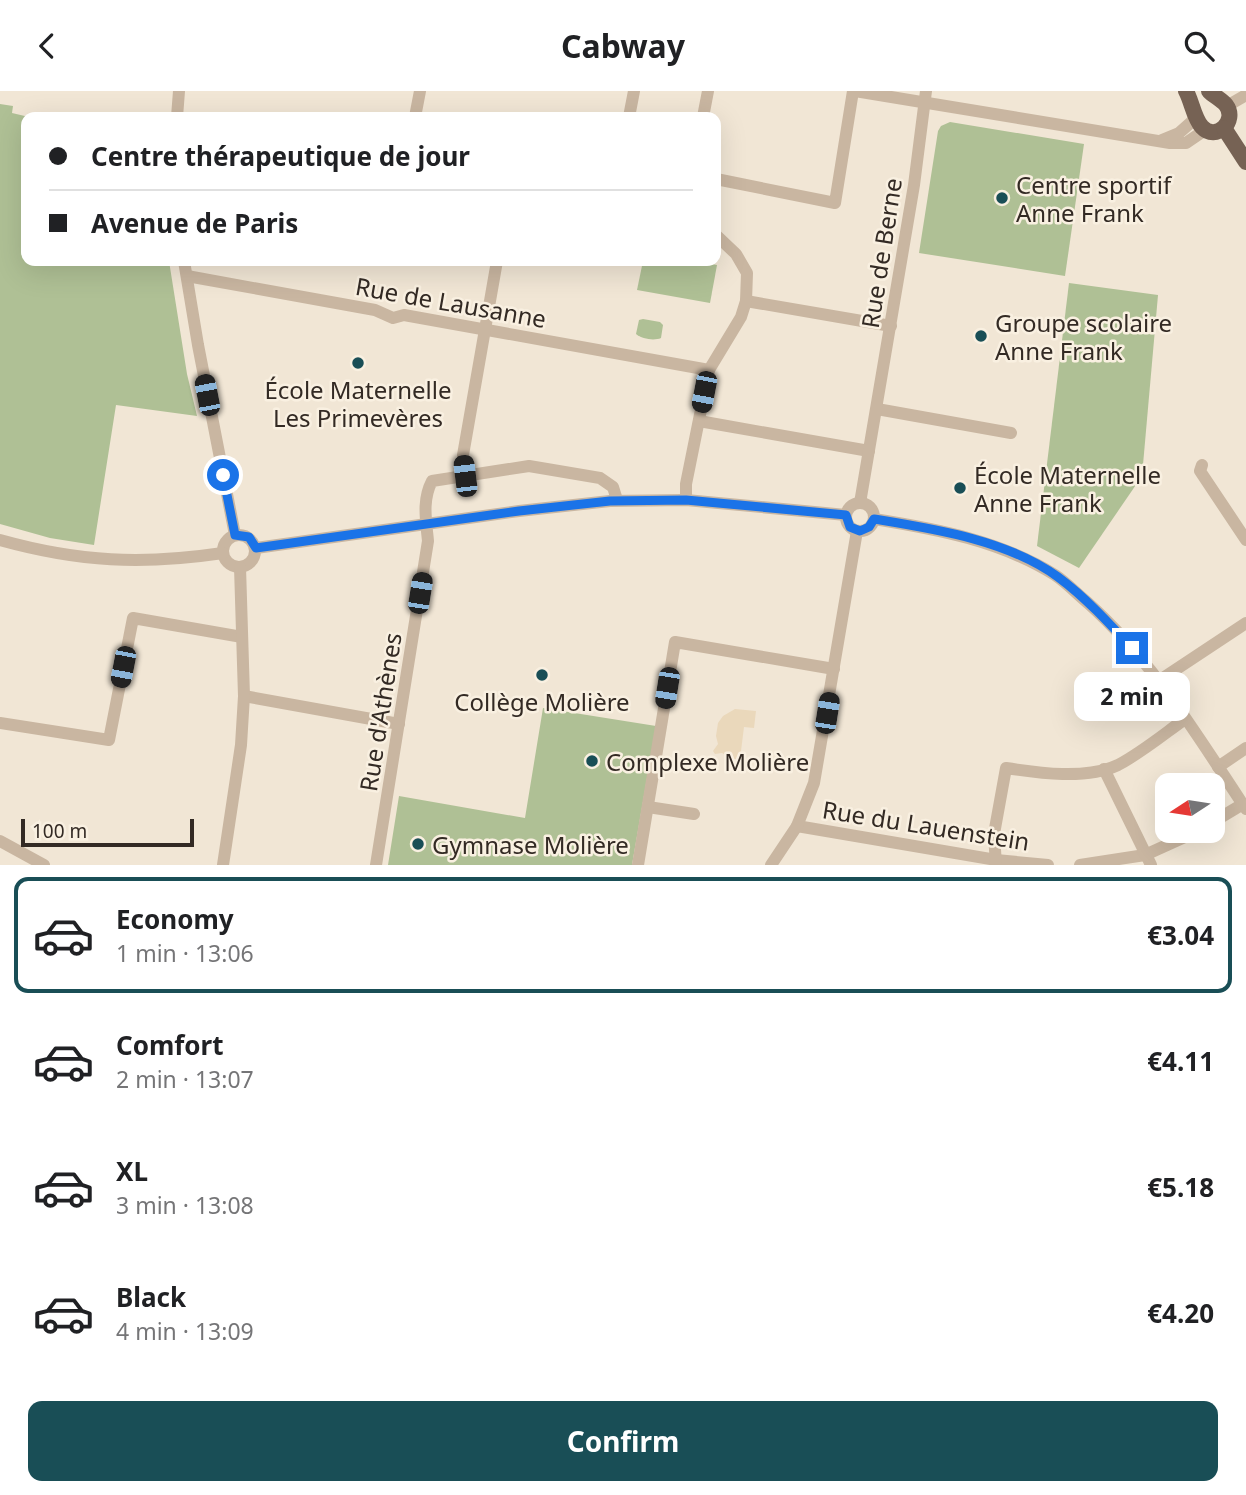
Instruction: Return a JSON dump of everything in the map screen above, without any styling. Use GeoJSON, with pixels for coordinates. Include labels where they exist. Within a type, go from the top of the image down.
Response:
{"type":"FeatureCollection","features":[{"type":"Feature","properties":{"kind":"main road"},"geometry":{"type":"LineString","coordinates":[[1186,91],[1201,124],[1215,132],[1224,128],[1230,118],[1225,104],[1209,91]]}},
{"type":"Feature","properties":{"kind":"main road"},"geometry":{"type":"LineString","coordinates":[[1201,124],[1197,111],[1205,101],[1217,99],[1225,104]]}},
{"type":"Feature","properties":{"kind":"main road"},"geometry":{"type":"LineString","coordinates":[[1224,128],[1246,162]]}},
{"type":"Feature","properties":{"kind":"street"},"geometry":{"type":"LineString","coordinates":[[177,112],[179,91]]}},
{"type":"Feature","properties":{"kind":"street"},"geometry":{"type":"LineString","coordinates":[[416,112],[420,91]]}},
{"type":"Feature","properties":{"kind":"street"},"geometry":{"type":"LineString","coordinates":[[630,112],[634,91]]}},
{"type":"Feature","properties":{"kind":"street"},"geometry":{"type":"LineString","coordinates":[[704,112],[708,91]]}},
{"type":"Feature","properties":{"kind":"street"},"geometry":{"type":"LineString","coordinates":[[721,180],[835,203],[854,91],[926,97],[1159,141],[1186,143],[1201,124]]}},
{"type":"Feature","properties":{"kind":"street"},"geometry":{"type":"LineString","coordinates":[[1225,104],[1246,95]]}},
{"type":"Feature","properties":{"kind":"street","name":"Rue de Berne"},"geometry":{"type":"LineString","coordinates":[[860,503],[891,326],[926,97]]}},
{"type":"Feature","properties":{"kind":"street"},"geometry":{"type":"LineString","coordinates":[[686,500],[686,484],[709,370],[741,317],[746,301],[747,273],[736,254],[721,240]]}},
{"type":"Feature","properties":{"kind":"street"},"geometry":{"type":"LineString","coordinates":[[185,266],[235,535]]}},
{"type":"Feature","properties":{"kind":"street"},"geometry":{"type":"LineString","coordinates":[[496,266],[463,456],[465,476],[529,466],[543,468],[600,478],[613,487],[617,500]]}},
{"type":"Feature","properties":{"kind":"street","name":"Rue de Lausanne"},"geometry":{"type":"LineString","coordinates":[[187,276],[375,310],[393,318],[404,315],[709,370]]}},
{"type":"Feature","properties":{"kind":"street"},"geometry":{"type":"LineString","coordinates":[[746,301],[891,326]]}},
{"type":"Feature","properties":{"kind":"street"},"geometry":{"type":"LineString","coordinates":[[877,409],[1011,433]]}},
{"type":"Feature","properties":{"kind":"street"},"geometry":{"type":"LineString","coordinates":[[699,421],[869,451]]}},
{"type":"Feature","properties":{"kind":"street"},"geometry":{"type":"LineString","coordinates":[[1202,465],[1200,471],[1246,540]]}},
{"type":"Feature","properties":{"kind":"street","name":"Rue d'Athènes"},"geometry":{"type":"LineString","coordinates":[[376,865],[428,541],[427,492],[432,481],[465,476]]}},
{"type":"Feature","properties":{"kind":"street"},"geometry":{"type":"LineString","coordinates":[[256,548],[617,500],[686,500],[846,515]]}},
{"type":"Feature","properties":{"kind":"street"},"geometry":{"type":"LineString","coordinates":[[860,503],[870,507],[874,519],[869,527],[857,531],[850,527],[846,515],[850,507],[860,503]]}},
{"type":"Feature","properties":{"kind":"street"},"geometry":{"type":"LineString","coordinates":[[874,519],[929,527],[989,544],[1057,576],[1107,620],[1160,680],[1245,806],[1225,816]]}},
{"type":"Feature","properties":{"kind":"street"},"geometry":{"type":"LineString","coordinates":[[771,865],[797,825],[814,783],[857,531]]}},
{"type":"Feature","properties":{"kind":"street"},"geometry":{"type":"LineString","coordinates":[[235,535],[249,537],[256,548],[252,561],[240,567],[228,563],[223,553],[226,541],[235,535]]}},
{"type":"Feature","properties":{"kind":"street"},"geometry":{"type":"LineString","coordinates":[[0,540],[85,559],[164,561],[223,553]]}},
{"type":"Feature","properties":{"kind":"street"},"geometry":{"type":"LineString","coordinates":[[223,865],[241,745],[244,696],[240,567]]}},
{"type":"Feature","properties":{"kind":"street"},"geometry":{"type":"LineString","coordinates":[[0,723],[109,740],[133,618],[242,637]]}},
{"type":"Feature","properties":{"kind":"street"},"geometry":{"type":"LineString","coordinates":[[1160,680],[1246,622]]}},
{"type":"Feature","properties":{"kind":"street"},"geometry":{"type":"LineString","coordinates":[[638,865],[675,642],[834,669]]}},
{"type":"Feature","properties":{"kind":"street"},"geometry":{"type":"LineString","coordinates":[[244,696],[399,724]]}},
{"type":"Feature","properties":{"kind":"street"},"geometry":{"type":"LineString","coordinates":[[996,863],[994,834],[1006,768],[1057,775],[1104,769],[1118,765],[1185,719]]}},
{"type":"Feature","properties":{"kind":"street"},"geometry":{"type":"LineString","coordinates":[[1218,767],[1246,748]]}},
{"type":"Feature","properties":{"kind":"street"},"geometry":{"type":"LineString","coordinates":[[1104,769],[1148,860]]}},
{"type":"Feature","properties":{"kind":"street"},"geometry":{"type":"LineString","coordinates":[[648,807],[694,814]]}},
{"type":"Feature","properties":{"kind":"street","name":"Rue du Lauenstein"},"geometry":{"type":"LineString","coordinates":[[797,825],[996,863],[1048,865]]}},
{"type":"Feature","properties":{"kind":"street"},"geometry":{"type":"LineString","coordinates":[[0,841],[44,865]]}},
{"type":"Feature","properties":{"kind":"street"},"geometry":{"type":"LineString","coordinates":[[1080,865],[1148,860],[1177,843]]}},
{"type":"Feature","properties":{"kind":"green space"},"geometry":{"type":"Polygon","coordinates":[[[0,104],[13,106],[12,113],[21,115],[21,266],[170,266],[187,374],[197,416],[116,405],[94,545],[50,538],[0,524],[0,104]]]}},
{"type":"Feature","properties":{"kind":"green space","name":"Centre sportif Anne Frank"},"geometry":{"type":"Polygon","coordinates":[[[950,122],[1084,144],[1065,276],[919,253],[938,131],[941,126],[950,122]]]}},
{"type":"Feature","properties":{"kind":"green space"},"geometry":{"type":"Polygon","coordinates":[[[642,266],[717,266],[710,303],[637,290],[642,266]]]}},
{"type":"Feature","properties":{"kind":"green space"},"geometry":{"type":"Polygon","coordinates":[[[1069,283],[1158,295],[1142,476],[1079,568],[1037,546],[1069,283]]]}},
{"type":"Feature","properties":{"kind":"green space"},"geometry":{"type":"Polygon","coordinates":[[[639,320],[663,325],[661,338],[648,339],[636,334],[639,320]]]}},
{"type":"Feature","properties":{"kind":"green space","name":"Complexe Molière"},"geometry":{"type":"Polygon","coordinates":[[[543,708],[656,726],[632,865],[388,865],[399,796],[525,818],[543,708]]]}},
{"type":"Feature","properties":{"kind":"shaded area"},"geometry":{"type":"Polygon","coordinates":[[[735,709],[756,711],[754,728],[744,727],[742,759],[733,759],[713,751],[718,744],[718,723],[723,716],[735,709]]]}},
{"type":"Feature","properties":{"kind":"place","name":"Centre sportif Anne Frank"},"geometry":{"type":"Point","coordinates":[1002,198]}},
{"type":"Feature","properties":{"kind":"place","name":"Groupe scolaire Anne Frank"},"geometry":{"type":"Point","coordinates":[981,336]}},
{"type":"Feature","properties":{"kind":"place","name":"École Maternelle Les Primevères"},"geometry":{"type":"Point","coordinates":[358,363]}},
{"type":"Feature","properties":{"kind":"place","name":"École Maternelle Anne Frank"},"geometry":{"type":"Point","coordinates":[960,488]}},
{"type":"Feature","properties":{"kind":"place","name":"Collège Molière"},"geometry":{"type":"Point","coordinates":[542,675]}},
{"type":"Feature","properties":{"kind":"place","name":"Complexe Molière"},"geometry":{"type":"Point","coordinates":[592,761]}},
{"type":"Feature","properties":{"kind":"place","name":"Gymnase Molière"},"geometry":{"type":"Point","coordinates":[418,844]}},
{"type":"Feature","properties":{"kind":"route"},"geometry":{"type":"LineString","coordinates":[[223,475],[235,535],[249,537],[256,548],[617,500],[686,500],[846,515],[850,527],[857,531],[869,527],[874,519],[929,527],[989,544],[1057,576],[1107,620],[1132,648]]}}]}
